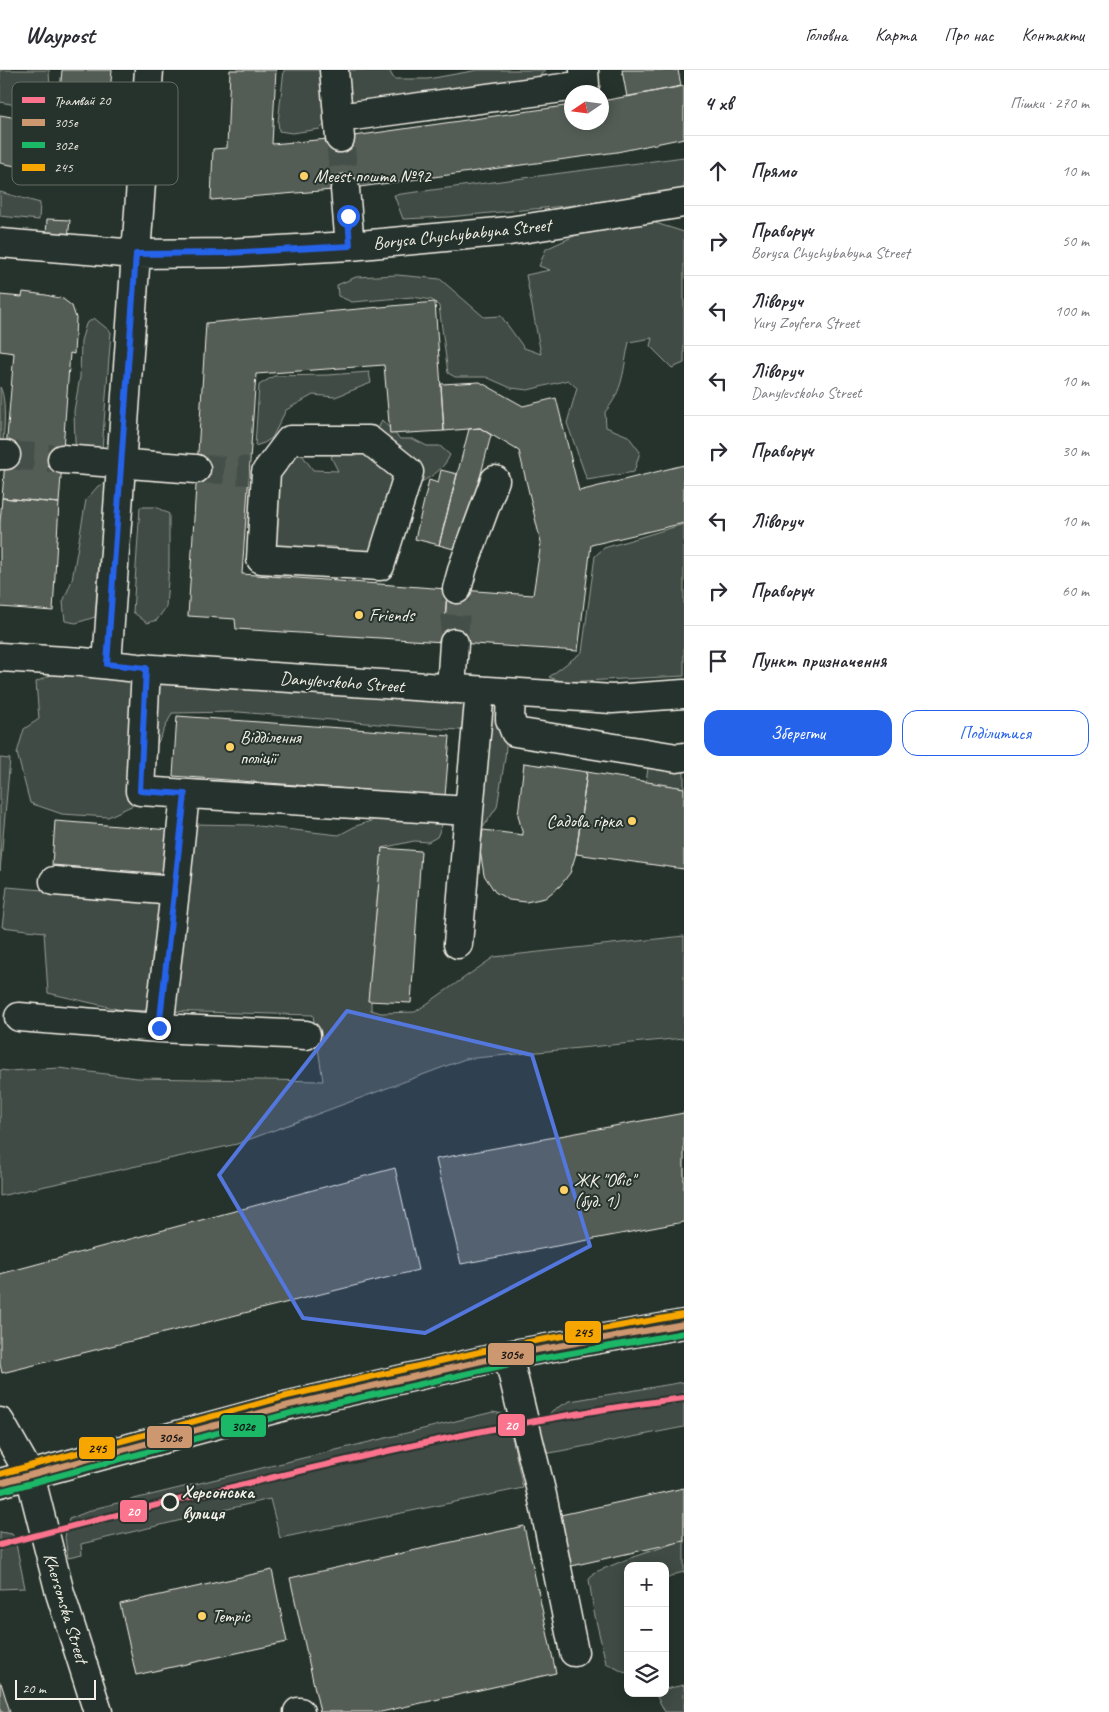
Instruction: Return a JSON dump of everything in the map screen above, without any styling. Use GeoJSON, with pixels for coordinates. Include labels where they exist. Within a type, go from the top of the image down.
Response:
{"type":"FeatureCollection","features":[{"type":"Feature","properties":{"kind":"street"},"geometry":{"type":"LineString","coordinates":[[334,70],[339,128],[585,85],[584,70]]}},
{"type":"Feature","properties":{"kind":"street"},"geometry":{"type":"LineString","coordinates":[[107,664],[141,185]]}},
{"type":"Feature","properties":{"kind":"street"},"geometry":{"type":"LineString","coordinates":[[345,189],[350,246]]}},
{"type":"Feature","properties":{"kind":"street","name":"Borysa Chychybabyna Street"},"geometry":{"type":"LineString","coordinates":[[0,243],[136,254],[226,253],[350,246],[509,231],[684,203]]}},
{"type":"Feature","properties":{"kind":"street"},"geometry":{"type":"LineString","coordinates":[[290,440],[369,440],[409,472],[380,566],[261,559],[258,472],[290,440]]}},
{"type":"Feature","properties":{"kind":"street"},"geometry":{"type":"LineString","coordinates":[[62,459],[196,469]]}},
{"type":"Feature","properties":{"kind":"street"},"geometry":{"type":"LineString","coordinates":[[457,589],[463,567],[495,480]]}},
{"type":"Feature","properties":{"kind":"street"},"geometry":{"type":"LineString","coordinates":[[451,689],[454,643]]}},
{"type":"Feature","properties":{"kind":"street","name":"Danylevskoho Street"},"geometry":{"type":"LineString","coordinates":[[0,657],[612,699],[684,694]]}},
{"type":"Feature","properties":{"kind":"street"},"geometry":{"type":"LineString","coordinates":[[146,668],[140,791],[469,811]]}},
{"type":"Feature","properties":{"kind":"street"},"geometry":{"type":"LineString","coordinates":[[458,944],[480,691]]}},
{"type":"Feature","properties":{"kind":"street"},"geometry":{"type":"LineString","coordinates":[[511,693],[510,719],[515,732],[678,758],[684,756]]}},
{"type":"Feature","properties":{"kind":"street"},"geometry":{"type":"LineString","coordinates":[[159,1028],[185,794]]}},
{"type":"Feature","properties":{"kind":"street"},"geometry":{"type":"LineString","coordinates":[[54,880],[174,891]]}},
{"type":"Feature","properties":{"kind":"street"},"geometry":{"type":"LineString","coordinates":[[19,1016],[159,1028],[306,1035]]}},
{"type":"Feature","properties":{"kind":"street"},"geometry":{"type":"LineString","coordinates":[[0,1483],[289,1406],[508,1355],[684,1324]]}},
{"type":"Feature","properties":{"kind":"street"},"geometry":{"type":"LineString","coordinates":[[508,1355],[540,1488],[574,1652]]}},
{"type":"Feature","properties":{"kind":"street","name":"Khersonska Street"},"geometry":{"type":"LineString","coordinates":[[0,1422],[30,1475],[60,1593],[98,1712]]}},
{"type":"Feature","properties":{"kind":"highlighted area"},"geometry":{"type":"Polygon","coordinates":[[[347,1011],[532,1055],[590,1246],[425,1333],[303,1318],[219,1175],[347,1011]]]}},
{"type":"Feature","properties":{"kind":"shaded area"},"geometry":{"type":"Polygon","coordinates":[[[0,70],[49,70],[50,82],[12,82],[12,104],[0,102],[0,70]]]}},
{"type":"Feature","properties":{"kind":"shaded area"},"geometry":{"type":"Polygon","coordinates":[[[284,70],[389,70],[394,79],[428,79],[478,70],[546,70],[536,79],[427,94],[410,94],[388,103],[334,115],[320,129],[292,133],[279,131],[278,122],[284,70]]]}},
{"type":"Feature","properties":{"kind":"shaded area"},"geometry":{"type":"Polygon","coordinates":[[[684,157],[684,189],[597,203],[448,217],[403,219],[394,195],[684,157]]]}},
{"type":"Feature","properties":{"kind":"shaded area"},"geometry":{"type":"Polygon","coordinates":[[[0,192],[40,203],[39,220],[0,216],[0,192]]]}},
{"type":"Feature","properties":{"kind":"shaded area"},"geometry":{"type":"Polygon","coordinates":[[[646,220],[684,232],[684,363],[672,368],[650,346],[652,338],[629,342],[624,370],[616,396],[605,412],[606,427],[628,436],[640,452],[634,472],[587,480],[567,423],[577,388],[568,380],[528,390],[511,388],[486,377],[455,377],[448,373],[439,306],[432,300],[412,297],[352,302],[338,296],[337,285],[356,277],[397,275],[440,279],[484,317],[501,316],[524,348],[541,354],[526,275],[550,270],[539,266],[546,249],[583,232],[646,220]]]}},
{"type":"Feature","properties":{"kind":"shaded area"},"geometry":{"type":"Polygon","coordinates":[[[94,318],[111,332],[102,449],[77,455],[74,411],[80,377],[81,341],[86,324],[94,318]]]}},
{"type":"Feature","properties":{"kind":"shaded area"},"geometry":{"type":"Polygon","coordinates":[[[369,372],[371,383],[335,397],[313,395],[286,410],[272,438],[255,446],[259,385],[274,376],[369,372]]]}},
{"type":"Feature","properties":{"kind":"shaded area"},"geometry":{"type":"Polygon","coordinates":[[[0,387],[3,394],[4,415],[0,471],[0,387]]]}},
{"type":"Feature","properties":{"kind":"shaded area"},"geometry":{"type":"Polygon","coordinates":[[[382,420],[400,439],[413,439],[427,446],[440,446],[450,455],[447,461],[435,474],[414,486],[393,544],[362,560],[340,560],[336,547],[318,546],[307,569],[284,572],[252,513],[284,464],[300,452],[313,470],[338,471],[331,457],[337,451],[376,434],[382,420]]]}},
{"type":"Feature","properties":{"kind":"shaded area"},"geometry":{"type":"Polygon","coordinates":[[[113,481],[114,501],[99,560],[95,617],[76,623],[65,621],[63,602],[72,580],[86,500],[98,486],[113,481]]]}},
{"type":"Feature","properties":{"kind":"shaded area"},"geometry":{"type":"Polygon","coordinates":[[[140,507],[156,507],[169,514],[169,566],[166,607],[157,620],[147,623],[133,612],[140,507]]]}},
{"type":"Feature","properties":{"kind":"shaded area"},"geometry":{"type":"Polygon","coordinates":[[[684,524],[684,676],[563,682],[549,677],[582,652],[595,556],[604,548],[684,524]]]}},
{"type":"Feature","properties":{"kind":"shaded area"},"geometry":{"type":"Polygon","coordinates":[[[55,673],[496,698],[507,734],[497,807],[472,844],[483,743],[460,730],[239,712],[172,713],[153,753],[146,799],[108,817],[62,814],[30,803],[17,753],[24,729],[39,719],[36,682],[55,673]]]}},
{"type":"Feature","properties":{"kind":"shaded area"},"geometry":{"type":"Polygon","coordinates":[[[0,758],[10,759],[0,871],[0,758]]]}},
{"type":"Feature","properties":{"kind":"shaded area"},"geometry":{"type":"Polygon","coordinates":[[[649,761],[684,763],[684,788],[646,782],[649,761]]]}},
{"type":"Feature","properties":{"kind":"shaded area"},"geometry":{"type":"Polygon","coordinates":[[[380,818],[443,823],[437,837],[428,842],[414,841],[382,848],[371,967],[371,1010],[381,1013],[415,1012],[494,957],[684,936],[684,1038],[465,1059],[237,1144],[0,1196],[0,1070],[59,1068],[137,1078],[323,1081],[313,1015],[122,1010],[48,993],[44,932],[2,927],[7,887],[188,902],[193,824],[249,825],[339,835],[356,826],[380,818]]]}},
{"type":"Feature","properties":{"kind":"shaded area"},"geometry":{"type":"Polygon","coordinates":[[[684,1382],[684,1427],[545,1454],[539,1444],[540,1424],[553,1410],[570,1401],[684,1382]]]}},
{"type":"Feature","properties":{"kind":"shaded area"},"geometry":{"type":"Polygon","coordinates":[[[493,1412],[503,1414],[508,1418],[523,1488],[280,1538],[270,1499],[81,1544],[82,1555],[68,1558],[65,1537],[69,1519],[97,1508],[493,1412]]]}},
{"type":"Feature","properties":{"kind":"shaded area"},"geometry":{"type":"Polygon","coordinates":[[[0,1532],[12,1534],[15,1539],[25,1588],[0,1589],[0,1532]]]}},
{"type":"Feature","properties":{"kind":"shaded area"},"geometry":{"type":"Polygon","coordinates":[[[684,1540],[684,1572],[669,1578],[669,1562],[624,1562],[624,1672],[606,1663],[594,1612],[589,1580],[593,1573],[684,1540]]]}},
{"type":"Feature","properties":{"kind":"shaded area"},"geometry":{"type":"Polygon","coordinates":[[[684,1685],[684,1712],[665,1712],[657,1697],[669,1697],[669,1688],[684,1685]]]}},
{"type":"Feature","properties":{"kind":"building"},"geometry":{"type":"Polygon","coordinates":[[[62,70],[112,70],[111,82],[61,82],[62,70]]]}},
{"type":"Feature","properties":{"kind":"building"},"geometry":{"type":"Polygon","coordinates":[[[230,70],[276,70],[272,144],[340,138],[564,106],[564,130],[609,130],[609,100],[684,86],[684,138],[617,152],[345,189],[211,200],[213,149],[227,148],[230,70]]]}},
{"type":"Feature","properties":{"kind":"building"},"geometry":{"type":"Polygon","coordinates":[[[622,70],[678,70],[681,86],[627,97],[622,70]]]}},
{"type":"Feature","properties":{"kind":"building"},"geometry":{"type":"Polygon","coordinates":[[[0,115],[12,117],[12,165],[0,163],[0,115]]]}},
{"type":"Feature","properties":{"kind":"building"},"geometry":{"type":"Polygon","coordinates":[[[47,219],[70,220],[68,238],[46,236],[47,219]]]}},
{"type":"Feature","properties":{"kind":"building"},"geometry":{"type":"Polygon","coordinates":[[[23,292],[63,299],[72,306],[76,318],[74,354],[70,353],[59,503],[2,498],[14,353],[0,351],[0,295],[22,297],[23,292]]]}},
{"type":"Feature","properties":{"kind":"building"},"geometry":{"type":"Polygon","coordinates":[[[435,302],[444,431],[390,434],[384,365],[256,374],[242,574],[447,589],[444,642],[236,629],[235,619],[188,616],[206,323],[435,302]]]}},
{"type":"Feature","properties":{"kind":"building"},"geometry":{"type":"Polygon","coordinates":[[[480,382],[523,406],[556,398],[579,491],[684,465],[684,523],[591,545],[578,651],[444,642],[447,589],[533,595],[541,543],[519,451],[480,428],[444,431],[441,384],[480,382]]]}},
{"type":"Feature","properties":{"kind":"building"},"geometry":{"type":"Polygon","coordinates":[[[480,428],[491,435],[461,551],[439,545],[469,429],[480,428]]]}},
{"type":"Feature","properties":{"kind":"building"},"geometry":{"type":"Polygon","coordinates":[[[441,470],[457,474],[439,545],[415,539],[429,480],[438,483],[441,470]]]}},
{"type":"Feature","properties":{"kind":"building"},"geometry":{"type":"Polygon","coordinates":[[[2,498],[59,503],[53,611],[0,607],[0,523],[2,498]]]}},
{"type":"Feature","properties":{"kind":"building"},"geometry":{"type":"Polygon","coordinates":[[[177,716],[450,736],[445,796],[173,776],[177,716]]]}},
{"type":"Feature","properties":{"kind":"building"},"geometry":{"type":"Polygon","coordinates":[[[524,763],[587,772],[576,854],[570,873],[560,886],[545,898],[526,902],[509,900],[495,892],[484,875],[480,850],[483,830],[523,835],[518,815],[524,763]]]}},
{"type":"Feature","properties":{"kind":"building","name":"Садова гірка"},"geometry":{"type":"Polygon","coordinates":[[[587,772],[684,788],[684,869],[576,854],[587,772]]]}},
{"type":"Feature","properties":{"kind":"building"},"geometry":{"type":"Polygon","coordinates":[[[55,821],[170,830],[166,874],[52,865],[55,821]]]}},
{"type":"Feature","properties":{"kind":"building"},"geometry":{"type":"Polygon","coordinates":[[[382,848],[421,851],[411,1003],[368,1001],[382,848]]]}},
{"type":"Feature","properties":{"kind":"building","name":"ЖК \"Овіс\" (буд. 1)"},"geometry":{"type":"Polygon","coordinates":[[[684,1113],[684,1222],[461,1264],[436,1159],[684,1113]]]}},
{"type":"Feature","properties":{"kind":"building"},"geometry":{"type":"Polygon","coordinates":[[[395,1168],[418,1270],[2,1373],[0,1364],[0,1274],[395,1168]]]}},
{"type":"Feature","properties":{"kind":"building"},"geometry":{"type":"Polygon","coordinates":[[[684,1488],[684,1541],[567,1567],[556,1516],[684,1488]]]}},
{"type":"Feature","properties":{"kind":"building"},"geometry":{"type":"Polygon","coordinates":[[[524,1526],[556,1673],[381,1712],[320,1712],[290,1578],[524,1526]]]}},
{"type":"Feature","properties":{"kind":"building","name":"Тетріс"},"geometry":{"type":"Polygon","coordinates":[[[272,1570],[287,1642],[136,1675],[120,1604],[272,1570]]]}},
{"type":"Feature","properties":{"kind":"building"},"geometry":{"type":"Polygon","coordinates":[[[1,1683],[10,1712],[0,1712],[1,1683]]]}},
{"type":"Feature","properties":{"kind":"tunnel"},"geometry":{"type":"LineString","coordinates":[[340,138],[345,189]]}},
{"type":"Feature","properties":{"kind":"tunnel"},"geometry":{"type":"LineString","coordinates":[[6,455],[62,459]]}},
{"type":"Feature","properties":{"kind":"tunnel"},"geometry":{"type":"LineString","coordinates":[[196,469],[249,471]]}},
{"type":"Feature","properties":{"kind":"tunnel"},"geometry":{"type":"LineString","coordinates":[[454,643],[457,589]]}},
{"type":"Feature","properties":{"kind":"tram line","name":"20"},"geometry":{"type":"LineString","coordinates":[[0,1545],[307,1469],[414,1445],[575,1414],[684,1398]]}},
{"type":"Feature","properties":{"kind":"transit line","name":"245"},"geometry":{"type":"LineString","coordinates":[[0,1474],[287,1396],[506,1346],[682,1315]]}},
{"type":"Feature","properties":{"kind":"transit line","name":"305e"},"geometry":{"type":"LineString","coordinates":[[0,1483],[289,1405],[508,1355],[684,1324]]}},
{"type":"Feature","properties":{"kind":"transit line","name":"302е"},"geometry":{"type":"LineString","coordinates":[[2,1491],[291,1413],[510,1364],[684,1333]]}},
{"type":"Feature","properties":{"kind":"place","name":"Meest пошта №92"},"geometry":{"type":"Point","coordinates":[304,176]}},
{"type":"Feature","properties":{"kind":"place","name":"Friends"},"geometry":{"type":"Point","coordinates":[359,615]}},
{"type":"Feature","properties":{"kind":"place","name":"Відділення поліції"},"geometry":{"type":"Point","coordinates":[230,747]}},
{"type":"Feature","properties":{"kind":"place","name":"Садова гірка"},"geometry":{"type":"Point","coordinates":[632,821]}},
{"type":"Feature","properties":{"kind":"place","name":"ЖК \"Овіс\" (буд. 1)"},"geometry":{"type":"Point","coordinates":[564,1190]}},
{"type":"Feature","properties":{"kind":"place","name":"Херсонська вулиця"},"geometry":{"type":"Point","coordinates":[170,1502]}},
{"type":"Feature","properties":{"kind":"place","name":"Тетріс"},"geometry":{"type":"Point","coordinates":[202,1616]}},
{"type":"Feature","properties":{"kind":"route"},"geometry":{"type":"LineString","coordinates":[[159,1028],[185,794],[140,791],[146,668],[107,664],[136,254],[226,253],[350,246],[348,216]]}}]}
